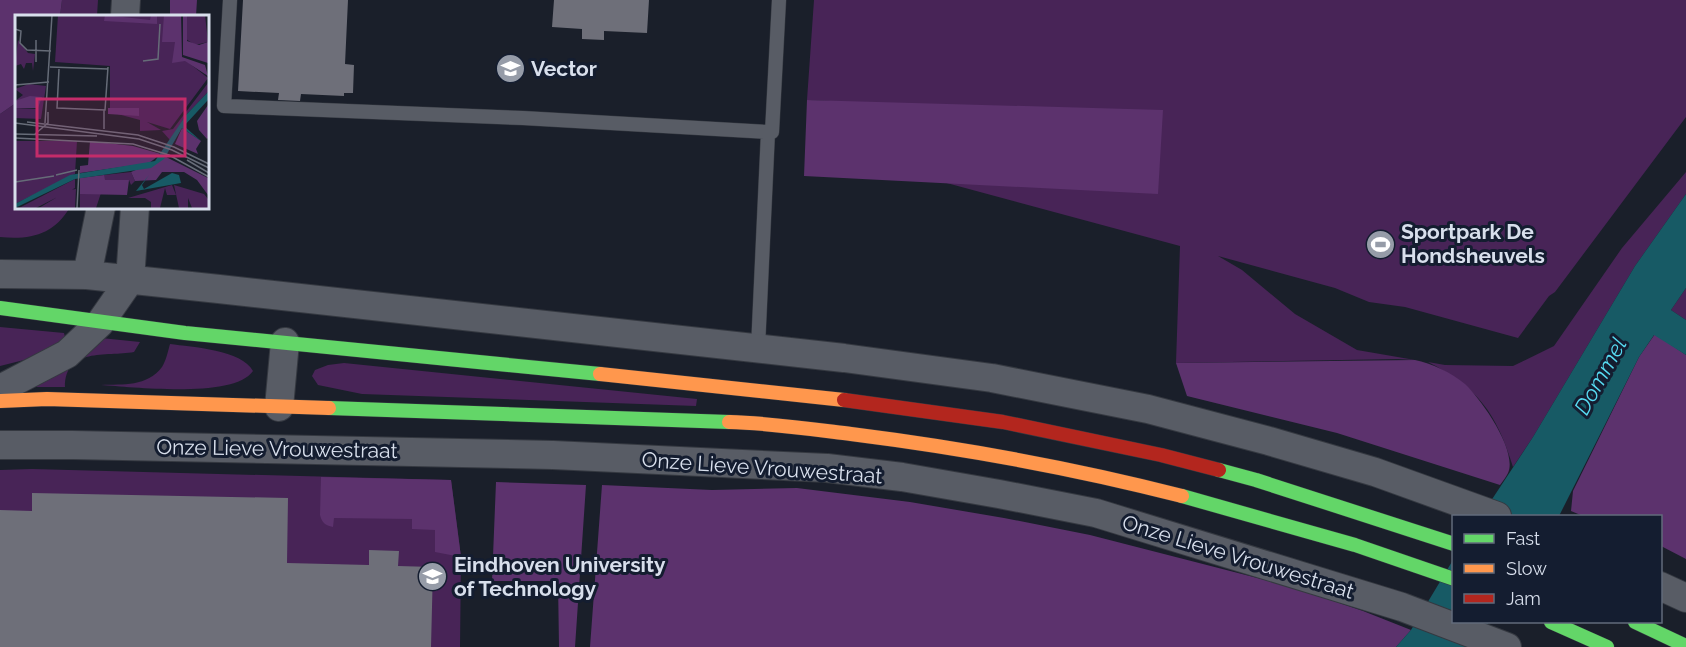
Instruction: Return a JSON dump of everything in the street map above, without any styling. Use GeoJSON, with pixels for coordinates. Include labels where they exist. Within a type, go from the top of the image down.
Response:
{"type":"FeatureCollection","features":[{"type":"Feature","properties":{"kind":"main road"},"geometry":{"type":"LineString","coordinates":[[0,308],[100,323],[798,394],[1003,422],[1161,455],[1256,480],[1450,542]]}},
{"type":"Feature","properties":{"kind":"main road","name":"Onze Lieve Vrouwestraat"},"geometry":{"type":"LineString","coordinates":[[0,401],[47,399],[738,422],[802,428],[931,445],[1151,487],[1256,515],[1452,578]]}},
{"type":"Feature","properties":{"kind":"main road"},"geometry":{"type":"LineString","coordinates":[[1555,623],[1606,646]]}},
{"type":"Feature","properties":{"kind":"main road"},"geometry":{"type":"LineString","coordinates":[[1639,623],[1686,646]]}},
{"type":"Feature","properties":{"kind":"street"},"geometry":{"type":"LineString","coordinates":[[125,15],[126,0]]}},
{"type":"Feature","properties":{"kind":"street"},"geometry":{"type":"LineString","coordinates":[[87,275],[101,208]]}},
{"type":"Feature","properties":{"kind":"street"},"geometry":{"type":"LineString","coordinates":[[0,389],[67,354],[100,323],[130,280],[135,208]]}},
{"type":"Feature","properties":{"kind":"street"},"geometry":{"type":"LineString","coordinates":[[0,274],[87,275],[758,348],[992,378],[1148,409],[1269,441],[1364,469],[1494,515]]}},
{"type":"Feature","properties":{"kind":"street","name":"Onze Lieve Vrouwestraat"},"geometry":{"type":"LineString","coordinates":[[279,407],[285,342]]}},
{"type":"Feature","properties":{"kind":"street","name":"Onze Lieve Vrouwestraat"},"geometry":{"type":"LineString","coordinates":[[0,445],[552,455],[827,468],[902,477],[1096,513],[1402,607],[1504,646]]}},
{"type":"Feature","properties":{"kind":"street"},"geometry":{"type":"LineString","coordinates":[[1662,587],[1686,598]]}},
{"type":"Feature","properties":{"kind":"lane"},"geometry":{"type":"LineString","coordinates":[[230,0],[224,106],[523,118],[768,132],[772,132],[779,0]]}},
{"type":"Feature","properties":{"kind":"lane"},"geometry":{"type":"LineString","coordinates":[[758,348],[768,132]]}},
{"type":"Feature","properties":{"kind":"shaded area"},"geometry":{"type":"Polygon","coordinates":[[[0,0],[62,0],[60,15],[15,15],[15,104],[0,114],[0,0]]]}},
{"type":"Feature","properties":{"kind":"shaded area"},"geometry":{"type":"Polygon","coordinates":[[[62,0],[98,0],[97,15],[60,15],[62,0]]]}},
{"type":"Feature","properties":{"kind":"shaded area"},"geometry":{"type":"Polygon","coordinates":[[[170,0],[197,0],[196,15],[170,15],[170,0]]]}},
{"type":"Feature","properties":{"kind":"shaded area","name":"Sportpark De Hondsheuvels"},"geometry":{"type":"Polygon","coordinates":[[[814,0],[1686,0],[1686,117],[1518,338],[1405,307],[1369,302],[1335,288],[1218,256],[1242,270],[1295,314],[1357,350],[1415,360],[1176,363],[1180,246],[828,151],[830,101],[807,100],[814,0]]]}},
{"type":"Feature","properties":{"kind":"shaded area"},"geometry":{"type":"Polygon","coordinates":[[[807,100],[1163,110],[1158,194],[804,176],[807,100]]]}},
{"type":"Feature","properties":{"kind":"shaded area"},"geometry":{"type":"Polygon","coordinates":[[[15,104],[15,208],[69,208],[57,224],[40,234],[21,238],[0,237],[0,114],[15,104]]]}},
{"type":"Feature","properties":{"kind":"shaded area"},"geometry":{"type":"Polygon","coordinates":[[[1686,172],[1686,194],[1635,266],[1513,467],[1500,431],[1483,404],[1460,382],[1428,362],[1445,365],[1513,366],[1554,346],[1622,248],[1686,172]]]}},
{"type":"Feature","properties":{"kind":"shaded area"},"geometry":{"type":"Polygon","coordinates":[[[1686,288],[1686,320],[1671,310],[1686,288]]]}},
{"type":"Feature","properties":{"kind":"shaded area"},"geometry":{"type":"Polygon","coordinates":[[[0,327],[64,333],[66,341],[24,360],[0,366],[0,327]]]}},
{"type":"Feature","properties":{"kind":"shaded area"},"geometry":{"type":"Polygon","coordinates":[[[1655,334],[1686,355],[1686,559],[1662,547],[1662,515],[1581,515],[1571,511],[1573,491],[1639,357],[1655,334]]]}},
{"type":"Feature","properties":{"kind":"shaded area"},"geometry":{"type":"Polygon","coordinates":[[[101,338],[140,342],[134,352],[89,356],[79,360],[72,365],[67,374],[65,387],[35,387],[101,338]]]}},
{"type":"Feature","properties":{"kind":"shaded area"},"geometry":{"type":"Polygon","coordinates":[[[170,344],[228,354],[247,364],[253,371],[242,380],[205,388],[158,389],[101,385],[134,383],[149,378],[162,367],[170,344]]]}},
{"type":"Feature","properties":{"kind":"shaded area"},"geometry":{"type":"Polygon","coordinates":[[[1415,360],[1448,372],[1460,380],[1472,391],[1488,413],[1503,439],[1510,463],[1508,473],[1500,485],[1337,433],[1187,396],[1176,363],[1415,360]]]}},
{"type":"Feature","properties":{"kind":"shaded area"},"geometry":{"type":"Polygon","coordinates":[[[344,363],[697,399],[696,406],[362,394],[318,385],[312,376],[315,370],[328,365],[344,363]]]}},
{"type":"Feature","properties":{"kind":"shaded area"},"geometry":{"type":"Polygon","coordinates":[[[0,470],[451,480],[461,557],[460,647],[0,647],[0,470]]]}},
{"type":"Feature","properties":{"kind":"shaded area"},"geometry":{"type":"Polygon","coordinates":[[[321,477],[451,480],[461,557],[435,552],[435,530],[412,529],[412,519],[334,518],[333,527],[326,524],[320,515],[321,477]]]}},
{"type":"Feature","properties":{"kind":"shaded area"},"geometry":{"type":"Polygon","coordinates":[[[496,482],[586,485],[575,647],[559,647],[558,581],[492,581],[496,482]]]}},
{"type":"Feature","properties":{"kind":"shaded area"},"geometry":{"type":"Polygon","coordinates":[[[602,485],[712,490],[797,488],[910,502],[1004,518],[1090,535],[1292,587],[1411,630],[1396,647],[590,647],[602,485]]]}},
{"type":"Feature","properties":{"kind":"water","name":"Dommel"},"geometry":{"type":"Polygon","coordinates":[[[1686,194],[1686,288],[1671,310],[1686,320],[1686,355],[1654,335],[1639,357],[1560,515],[1482,515],[1533,437],[1635,266],[1686,194]]]}},
{"type":"Feature","properties":{"kind":"water"},"geometry":{"type":"Polygon","coordinates":[[[1452,562],[1452,623],[1488,623],[1472,647],[1396,647],[1411,630],[1452,562]]]}},
{"type":"Feature","properties":{"kind":"building"},"geometry":{"type":"Polygon","coordinates":[[[243,0],[348,0],[345,64],[354,65],[353,93],[344,93],[344,96],[301,94],[300,101],[278,100],[279,93],[238,91],[243,0]]]}},
{"type":"Feature","properties":{"kind":"building"},"geometry":{"type":"Polygon","coordinates":[[[554,0],[649,0],[647,33],[604,31],[604,40],[582,39],[582,29],[552,27],[554,0]]]}},
{"type":"Feature","properties":{"kind":"building"},"geometry":{"type":"Polygon","coordinates":[[[32,493],[288,498],[287,563],[369,565],[369,550],[399,551],[398,566],[433,567],[431,647],[0,647],[0,510],[32,511],[32,493]]]}},
{"type":"Feature","properties":{"kind":"traffic: fast"},"geometry":{"type":"LineString","coordinates":[[0,308],[185,333],[600,374]]}},
{"type":"Feature","properties":{"kind":"traffic: fast"},"geometry":{"type":"LineString","coordinates":[[329,408],[729,422]]}},
{"type":"Feature","properties":{"kind":"traffic: fast"},"geometry":{"type":"LineString","coordinates":[[1219,470],[1452,543]]}},
{"type":"Feature","properties":{"kind":"traffic: fast"},"geometry":{"type":"LineString","coordinates":[[1182,496],[1355,545],[1452,578]]}},
{"type":"Feature","properties":{"kind":"traffic: fast"},"geometry":{"type":"LineString","coordinates":[[1553,623],[1607,647]]}},
{"type":"Feature","properties":{"kind":"traffic: fast"},"geometry":{"type":"LineString","coordinates":[[1637,623],[1686,646]]}},
{"type":"Feature","properties":{"kind":"traffic: slow"},"geometry":{"type":"LineString","coordinates":[[600,374],[844,400]]}},
{"type":"Feature","properties":{"kind":"traffic: slow"},"geometry":{"type":"LineString","coordinates":[[0,401],[47,399],[329,408]]}},
{"type":"Feature","properties":{"kind":"traffic: slow"},"geometry":{"type":"LineString","coordinates":[[729,422],[806,428],[976,452],[1100,476],[1182,496]]}},
{"type":"Feature","properties":{"kind":"traffic: jam"},"geometry":{"type":"LineString","coordinates":[[844,400],[1003,422],[1161,455],[1219,470]]}},
{"type":"Feature","properties":{"kind":"place","name":"Vector"},"geometry":{"type":"Point","coordinates":[510,69]}},
{"type":"Feature","properties":{"kind":"place","name":"Sportpark De Hondsheuvels"},"geometry":{"type":"Point","coordinates":[1380,244]}},
{"type":"Feature","properties":{"kind":"place","name":"Eindhoven University of Technology"},"geometry":{"type":"Point","coordinates":[433,577]}}]}
